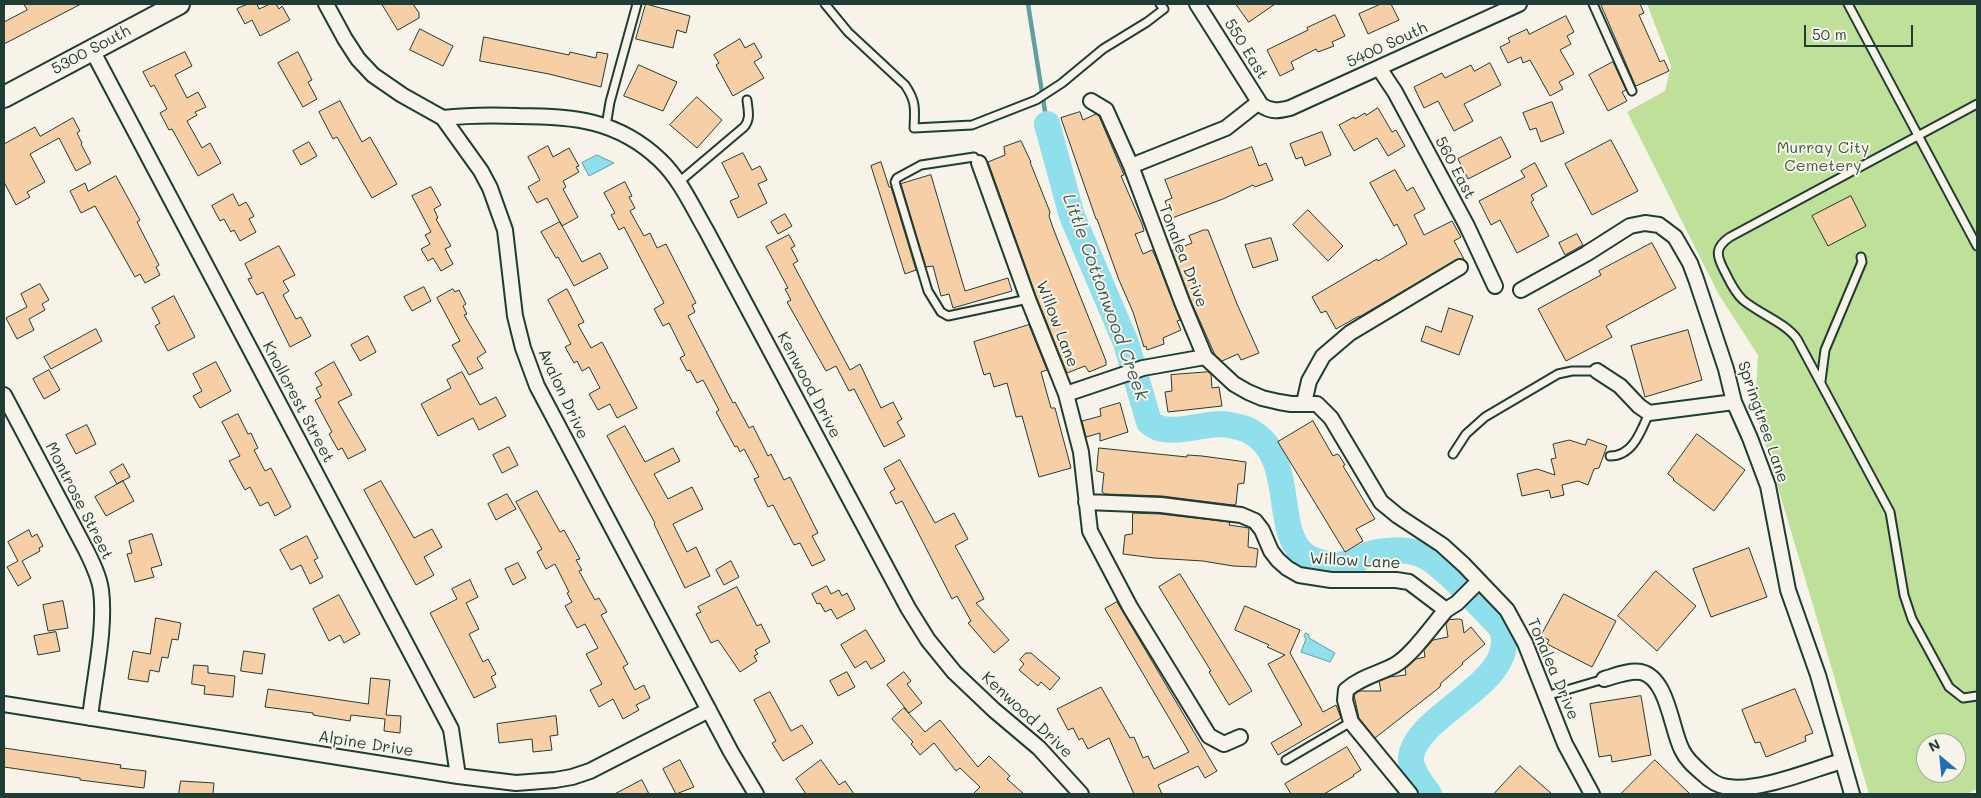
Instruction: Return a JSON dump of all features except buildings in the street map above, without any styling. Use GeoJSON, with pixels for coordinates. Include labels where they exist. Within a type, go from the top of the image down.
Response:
{"type":"FeatureCollection","features":[{"type":"Feature","properties":{"kind":"main road","name":"5300 South"},"geometry":{"type":"LineString","coordinates":[[4,97],[179,4]]}},
{"type":"Feature","properties":{"kind":"street","name":"Avalon Drive"},"geometry":{"type":"LineString","coordinates":[[326,4],[358,59],[373,75],[402,95],[443,118],[480,171],[497,206],[506,239],[515,316],[523,348],[537,386],[709,710],[756,794]]}},
{"type":"Feature","properties":{"kind":"street","name":"550 East"},"geometry":{"type":"LineString","coordinates":[[1196,4],[1264,106]]}},
{"type":"Feature","properties":{"kind":"street","name":"5400 South"},"geometry":{"type":"LineString","coordinates":[[1264,106],[1276,112],[1290,108],[1519,4]]}},
{"type":"Feature","properties":{"kind":"street","name":"Knollcrest Street"},"geometry":{"type":"LineString","coordinates":[[92,50],[451,729],[458,776]]}},
{"type":"Feature","properties":{"kind":"street","name":"560 East"},"geometry":{"type":"LineString","coordinates":[[1379,68],[1395,92],[1467,226],[1495,286]]}},
{"type":"Feature","properties":{"kind":"street","name":"Tonalea Drive"},"geometry":{"type":"LineString","coordinates":[[1091,102],[1106,110],[1131,166],[1188,318],[1205,357],[1234,384],[1262,398],[1291,404],[1317,404],[1331,418],[1381,502],[1398,516],[1442,545],[1476,585],[1507,610],[1515,621],[1565,744],[1592,794]]}},
{"type":"Feature","properties":{"kind":"street"},"geometry":{"type":"LineString","coordinates":[[1131,166],[1226,128],[1264,106]]}},
{"type":"Feature","properties":{"kind":"street","name":"Kenwood Drive"},"geometry":{"type":"LineString","coordinates":[[443,118],[471,115],[577,118],[606,126],[632,139],[660,160],[679,182],[908,608],[928,640],[954,672],[994,710],[1039,748],[1081,794]]}},
{"type":"Feature","properties":{"kind":"street","name":"Willow Lane"},"geometry":{"type":"LineString","coordinates":[[980,163],[1028,299],[1066,394],[1081,452],[1090,531],[1130,607],[1208,736],[1224,744],[1240,737]]}},
{"type":"Feature","properties":{"kind":"street","name":"Springtree Lane"},"geometry":{"type":"LineString","coordinates":[[1521,290],[1586,254],[1630,226],[1645,223],[1665,228],[1675,237],[1690,263],[1726,369],[1734,402],[1768,486],[1788,590],[1818,675],[1852,794]]}},
{"type":"Feature","properties":{"kind":"street"},"geometry":{"type":"LineString","coordinates":[[1304,403],[1309,381],[1323,356],[1350,333],[1460,267]]}},
{"type":"Feature","properties":{"kind":"street"},"geometry":{"type":"LineString","coordinates":[[1066,394],[1143,368],[1205,357]]}},
{"type":"Feature","properties":{"kind":"street"},"geometry":{"type":"LineString","coordinates":[[1597,371],[1620,386],[1639,406],[1649,413],[1734,402]]}},
{"type":"Feature","properties":{"kind":"street","name":"Montrose Street"},"geometry":{"type":"LineString","coordinates":[[4,395],[86,550],[101,588],[102,616],[90,718]]}},
{"type":"Feature","properties":{"kind":"street","name":"Willow Lane"},"geometry":{"type":"LineString","coordinates":[[1086,502],[1161,505],[1241,514],[1255,521],[1278,560],[1298,575],[1331,580],[1396,580],[1409,582],[1446,610]]}},
{"type":"Feature","properties":{"kind":"street"},"geometry":{"type":"LineString","coordinates":[[1410,794],[1351,722],[1345,700],[1346,690],[1364,677],[1396,664],[1446,610],[1476,585]]}},
{"type":"Feature","properties":{"kind":"street"},"geometry":{"type":"LineString","coordinates":[[1604,679],[1627,672],[1639,672],[1653,678],[1666,702],[1682,752],[1707,778],[1722,786],[1736,788],[1771,782],[1842,761]]}},
{"type":"Feature","properties":{"kind":"street","name":"Alpine Drive"},"geometry":{"type":"LineString","coordinates":[[4,704],[458,776],[517,789],[590,771],[709,710]]}},
{"type":"Feature","properties":{"kind":"lane"},"geometry":{"type":"LineString","coordinates":[[606,126],[610,102],[637,4]]}},
{"type":"Feature","properties":{"kind":"lane"},"geometry":{"type":"LineString","coordinates":[[825,4],[848,32],[905,84],[916,105],[914,128],[972,125],[1036,100],[1103,49],[1147,22],[1164,9],[1160,4]]}},
{"type":"Feature","properties":{"kind":"lane"},"geometry":{"type":"LineString","coordinates":[[1593,4],[1632,92]]}},
{"type":"Feature","properties":{"kind":"lane"},"geometry":{"type":"LineString","coordinates":[[1848,4],[1977,246]]}},
{"type":"Feature","properties":{"kind":"lane"},"geometry":{"type":"LineString","coordinates":[[679,182],[744,128],[749,113],[747,100]]}},
{"type":"Feature","properties":{"kind":"lane"},"geometry":{"type":"LineString","coordinates":[[1977,104],[1730,237],[1719,248],[1718,260],[1736,292],[1743,300],[1794,335],[1821,381],[1890,512],[1904,594],[1912,619],[1948,687],[1963,698],[1977,696]]}},
{"type":"Feature","properties":{"kind":"lane"},"geometry":{"type":"LineString","coordinates":[[980,163],[974,157],[920,165],[901,175],[895,182],[928,291],[941,312],[948,316],[1028,299]]}},
{"type":"Feature","properties":{"kind":"lane"},"geometry":{"type":"LineString","coordinates":[[1821,381],[1825,350],[1862,262],[1861,257]]}},
{"type":"Feature","properties":{"kind":"lane"},"geometry":{"type":"LineString","coordinates":[[1453,454],[1466,434],[1485,417],[1558,374],[1572,371],[1597,371]]}},
{"type":"Feature","properties":{"kind":"lane"},"geometry":{"type":"LineString","coordinates":[[1610,456],[1620,456],[1628,451],[1638,437],[1649,413]]}},
{"type":"Feature","properties":{"kind":"lane"},"geometry":{"type":"LineString","coordinates":[[1546,696],[1604,679]]}},
{"type":"Feature","properties":{"kind":"lane"},"geometry":{"type":"LineString","coordinates":[[1286,760],[1351,722]]}},
{"type":"Feature","properties":{"kind":"green space","name":"Murray City Cemetery"},"geometry":{"type":"Polygon","coordinates":[[[1647,4],[1977,4],[1977,789],[1966,794],[1869,794],[1755,410],[1758,355],[1719,295],[1627,112],[1665,91],[1671,66],[1647,4]]]}},
{"type":"Feature","properties":{"kind":"water"},"geometry":{"type":"Polygon","coordinates":[[[597,155],[614,163],[589,176],[582,163],[597,155]]]}},
{"type":"Feature","properties":{"kind":"water"},"geometry":{"type":"Polygon","coordinates":[[[1306,633],[1309,635],[1309,638],[1335,653],[1330,662],[1301,652],[1306,639],[1304,636],[1306,633]]]}},
{"type":"Feature","properties":{"kind":"waterway","name":"Little Cottonwood Creek"},"geometry":{"type":"LineString","coordinates":[[1028,4],[1047,124]]}},
{"type":"Feature","properties":{"kind":"waterway","name":"Little Cottonwood Creek"},"geometry":{"type":"LineString","coordinates":[[1047,124],[1072,216],[1126,343],[1149,422],[1156,427],[1174,430],[1214,424],[1235,426],[1248,430],[1264,442],[1274,457],[1280,475],[1289,530],[1296,545],[1306,556],[1330,564],[1348,564],[1367,555],[1386,551],[1408,551],[1420,554],[1439,566],[1501,627],[1504,646],[1497,664],[1484,680],[1430,726],[1417,741],[1411,757],[1412,767],[1429,794]]}}]}
